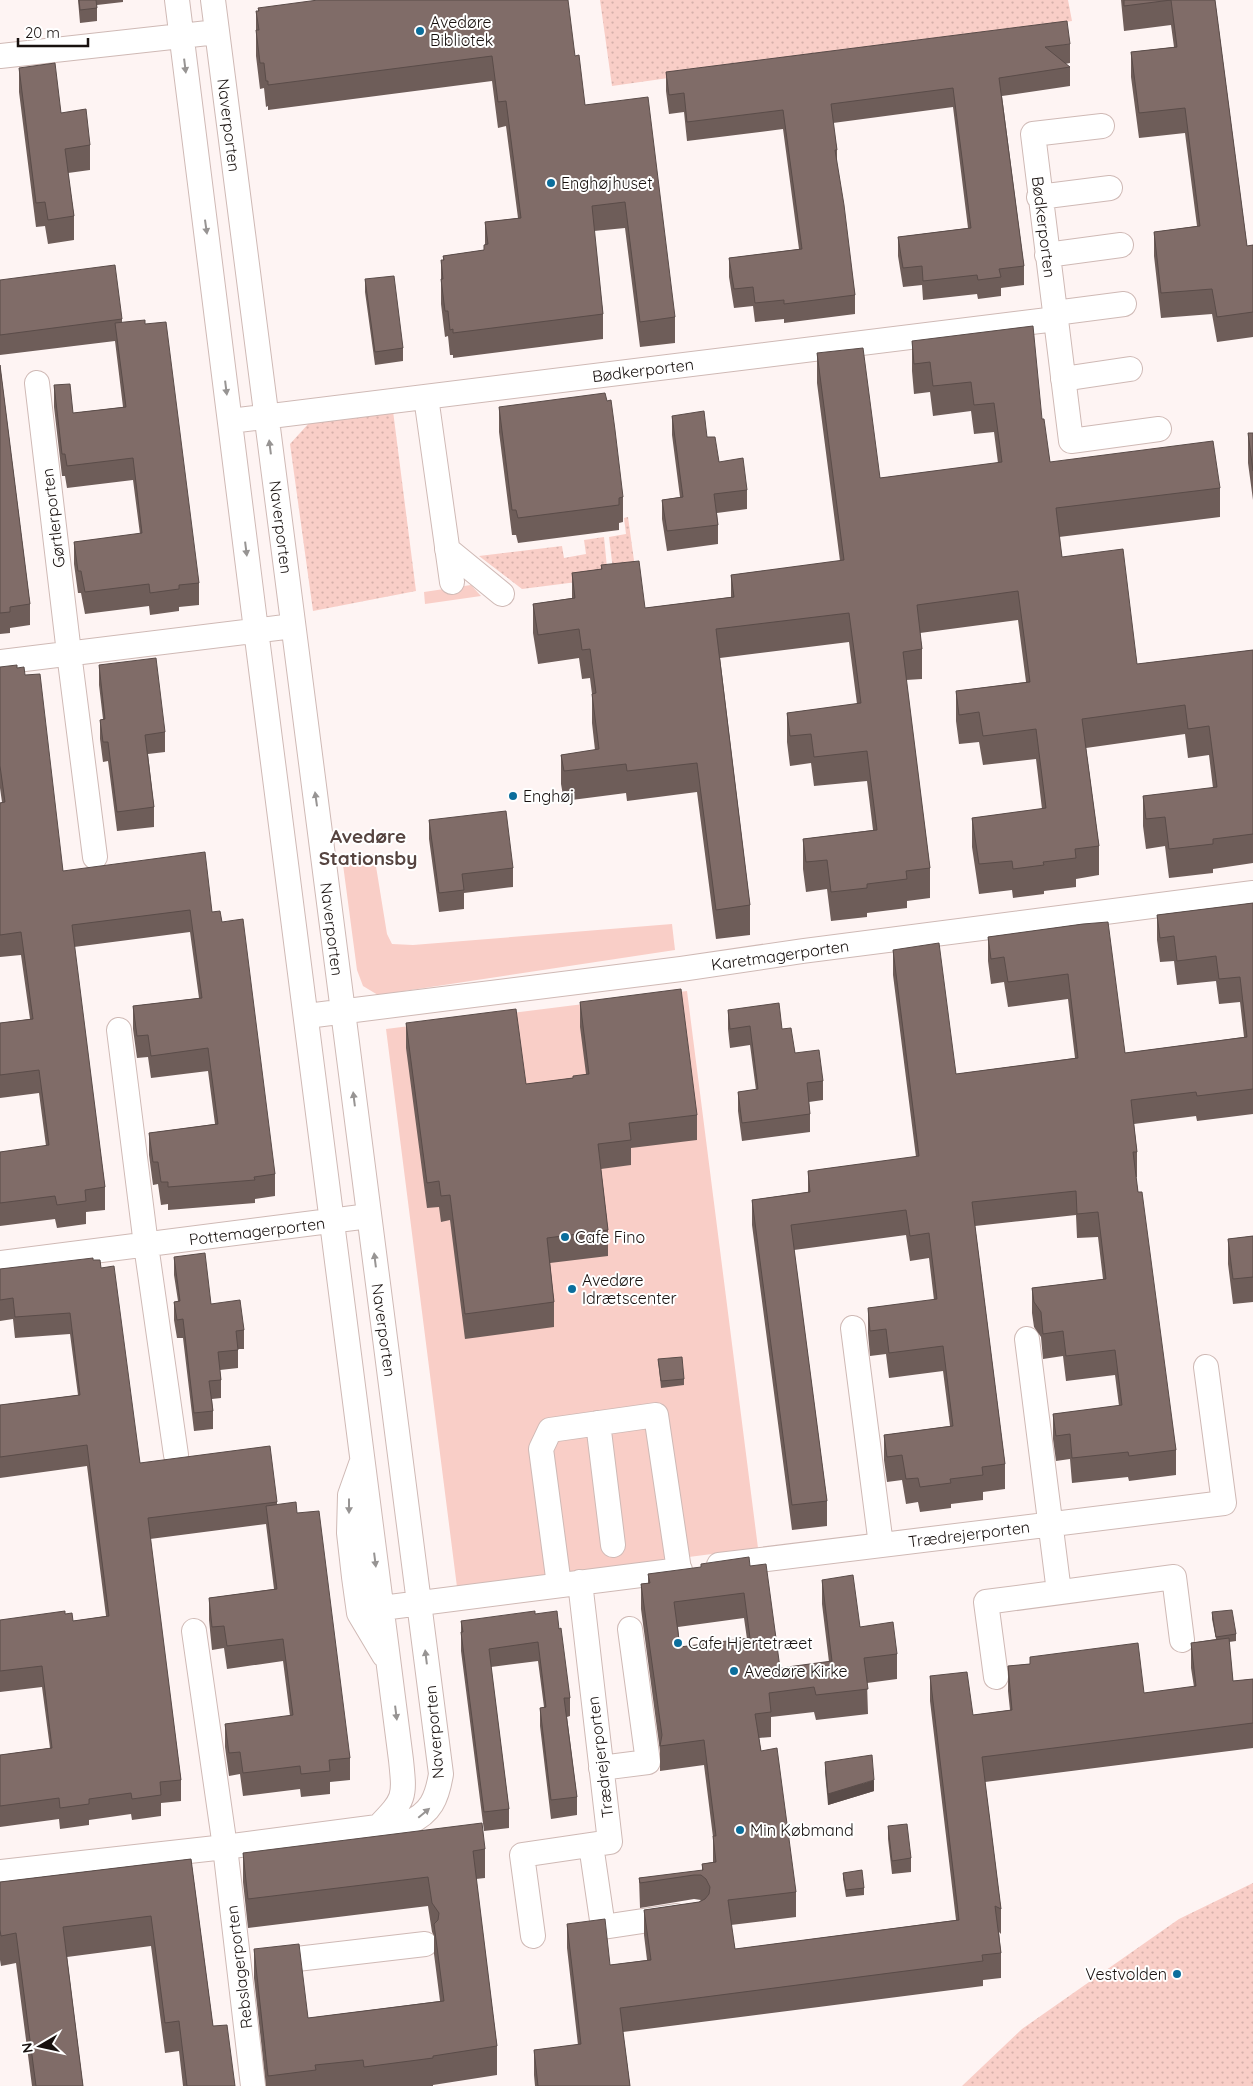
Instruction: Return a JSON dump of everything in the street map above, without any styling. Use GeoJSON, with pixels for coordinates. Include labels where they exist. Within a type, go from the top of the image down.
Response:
{"type":"FeatureCollection","features":[{"type":"Feature","properties":{"kind":"street"},"geometry":{"type":"LineString","coordinates":[[0,1872],[225,1847],[378,1827],[397,1807],[404,1790],[390,1664],[362,1460],[177,0]]}},
{"type":"Feature","properties":{"kind":"street","name":"Naverporten"},"geometry":{"type":"LineString","coordinates":[[213,0],[441,1774],[439,1787],[432,1806],[417,1819],[408,1823],[378,1827]]}},
{"type":"Feature","properties":{"kind":"street"},"geometry":{"type":"LineString","coordinates":[[0,56],[217,32]]}},
{"type":"Feature","properties":{"kind":"street","name":"Bødkerporten"},"geometry":{"type":"LineString","coordinates":[[1102,126],[1032,134],[1071,442],[1159,429]]}},
{"type":"Feature","properties":{"kind":"street"},"geometry":{"type":"LineString","coordinates":[[1040,197],[1110,188]]}},
{"type":"Feature","properties":{"kind":"street"},"geometry":{"type":"LineString","coordinates":[[1047,255],[1121,245]]}},
{"type":"Feature","properties":{"kind":"street"},"geometry":{"type":"LineString","coordinates":[[1055,316],[1124,304]]}},
{"type":"Feature","properties":{"kind":"street","name":"Bødkerporten"},"geometry":{"type":"LineString","coordinates":[[230,421],[1055,316]]}},
{"type":"Feature","properties":{"kind":"street"},"geometry":{"type":"LineString","coordinates":[[1063,378],[1130,369]]}},
{"type":"Feature","properties":{"kind":"street","name":"Gørtlerporten"},"geometry":{"type":"LineString","coordinates":[[38,383],[95,857]]}},
{"type":"Feature","properties":{"kind":"street"},"geometry":{"type":"LineString","coordinates":[[426,397],[452,582]]}},
{"type":"Feature","properties":{"kind":"street"},"geometry":{"type":"LineString","coordinates":[[447,550],[502,594]]}},
{"type":"Feature","properties":{"kind":"street"},"geometry":{"type":"LineString","coordinates":[[0,662],[293,626]]}},
{"type":"Feature","properties":{"kind":"street","name":"Karetmagerporten"},"geometry":{"type":"LineString","coordinates":[[307,1016],[681,969],[803,951],[1253,893]]}},
{"type":"Feature","properties":{"kind":"street"},"geometry":{"type":"LineString","coordinates":[[119,1030],[146,1245],[176,1455]]}},
{"type":"Feature","properties":{"kind":"street","name":"Pottemagerporten"},"geometry":{"type":"LineString","coordinates":[[0,1263],[369,1216]]}},
{"type":"Feature","properties":{"kind":"street"},"geometry":{"type":"LineString","coordinates":[[853,1328],[882,1545]]}},
{"type":"Feature","properties":{"kind":"street"},"geometry":{"type":"LineString","coordinates":[[1027,1339],[1059,1592]]}},
{"type":"Feature","properties":{"kind":"street","name":"Trædrejerporten"},"geometry":{"type":"LineString","coordinates":[[382,1608],[1224,1503],[1206,1367]]}},
{"type":"Feature","properties":{"kind":"street"},"geometry":{"type":"LineString","coordinates":[[569,1584],[541,1449],[550,1430],[656,1415],[679,1570]]}},
{"type":"Feature","properties":{"kind":"street"},"geometry":{"type":"LineString","coordinates":[[598,1423],[613,1545]]}},
{"type":"Feature","properties":{"kind":"street"},"geometry":{"type":"LineString","coordinates":[[362,1460],[350,1495],[349,1533],[355,1586],[359,1613],[390,1664]]}},
{"type":"Feature","properties":{"kind":"street"},"geometry":{"type":"LineString","coordinates":[[996,1677],[986,1602],[1174,1577],[1182,1640]]}},
{"type":"Feature","properties":{"kind":"street","name":"Trædrejerporten"},"geometry":{"type":"LineString","coordinates":[[533,1936],[522,1855],[610,1842],[602,1768],[569,1584]]}},
{"type":"Feature","properties":{"kind":"street"},"geometry":{"type":"LineString","coordinates":[[602,1768],[648,1762],[630,1628]]}},
{"type":"Feature","properties":{"kind":"street","name":"Rebslagerporten"},"geometry":{"type":"LineString","coordinates":[[194,1631],[225,1847],[253,2086]]}},
{"type":"Feature","properties":{"kind":"street"},"geometry":{"type":"LineString","coordinates":[[591,1845],[603,1926],[696,1913]]}},
{"type":"Feature","properties":{"kind":"street"},"geometry":{"type":"LineString","coordinates":[[239,1966],[425,1944]]}},
{"type":"Feature","properties":{"kind":"shaded area"},"geometry":{"type":"Polygon","coordinates":[[[600,0],[1068,0],[1072,21],[612,86],[600,0]]]}},
{"type":"Feature","properties":{"kind":"shaded area"},"geometry":{"type":"Polygon","coordinates":[[[393,411],[416,591],[313,611],[290,444],[310,422],[393,411]]]}},
{"type":"Feature","properties":{"kind":"shaded area"},"geometry":{"type":"Polygon","coordinates":[[[628,517],[636,575],[614,578],[609,537],[626,534],[624,518],[628,517]]]}},
{"type":"Feature","properties":{"kind":"shaded area"},"geometry":{"type":"Polygon","coordinates":[[[604,537],[608,578],[522,589],[479,556],[562,546],[564,558],[586,554],[584,540],[604,537]]]}},
{"type":"Feature","properties":{"kind":"shaded area"},"geometry":{"type":"Polygon","coordinates":[[[471,585],[481,596],[425,604],[424,592],[471,585]]]}},
{"type":"Feature","properties":{"kind":"shaded area"},"geometry":{"type":"Polygon","coordinates":[[[374,854],[387,934],[392,944],[413,945],[672,924],[675,950],[378,995],[363,986],[357,970],[342,857],[374,854]]]}},
{"type":"Feature","properties":{"kind":"shaded area","name":"Avedøre Idrætscenter"},"geometry":{"type":"Polygon","coordinates":[[[687,991],[758,1548],[457,1587],[386,1029],[687,991]]]}},
{"type":"Feature","properties":{"kind":"shaded area","name":"Vestvolden"},"geometry":{"type":"Polygon","coordinates":[[[1253,1883],[1253,2086],[962,2086],[1022,2029],[1179,1919],[1253,1883]]]}},
{"type":"Feature","properties":{"kind":"building"},"geometry":{"type":"Polygon","coordinates":[[[79,0],[96,0],[97,8],[80,10],[79,0]]]}},
{"type":"Feature","properties":{"kind":"building","name":"Enghøjhuset"},"geometry":{"type":"Polygon","coordinates":[[[318,0],[568,0],[575,56],[579,55],[585,105],[648,97],[675,317],[640,322],[625,202],[592,206],[603,314],[453,333],[453,329],[450,330],[448,311],[445,311],[441,279],[443,279],[441,260],[444,260],[443,256],[484,250],[484,245],[488,244],[485,222],[521,218],[506,101],[498,102],[492,56],[268,85],[264,63],[260,63],[256,30],[259,30],[256,11],[259,11],[258,8],[318,0]]]}},
{"type":"Feature","properties":{"kind":"building"},"geometry":{"type":"Polygon","coordinates":[[[1124,0],[1171,0],[1124,6],[1124,0]]]}},
{"type":"Feature","properties":{"kind":"building"},"geometry":{"type":"Polygon","coordinates":[[[1171,0],[1215,0],[1247,246],[1253,245],[1253,312],[1217,317],[1212,289],[1161,293],[1154,232],[1200,226],[1185,108],[1139,113],[1131,52],[1177,47],[1171,0]]]}},
{"type":"Feature","properties":{"kind":"building"},"geometry":{"type":"Polygon","coordinates":[[[1067,21],[1070,44],[1045,47],[1070,67],[999,78],[1024,266],[999,269],[1001,277],[978,280],[977,275],[923,281],[922,266],[903,268],[898,237],[971,228],[953,88],[831,104],[837,150],[835,150],[855,295],[784,304],[784,300],[755,303],[753,287],[734,289],[729,258],[802,249],[783,110],[687,122],[684,93],[669,95],[666,72],[1067,21]]]}},
{"type":"Feature","properties":{"kind":"building"},"geometry":{"type":"Polygon","coordinates":[[[55,63],[61,113],[86,109],[90,145],[65,149],[74,216],[48,220],[45,202],[36,203],[19,68],[55,63]]]}},
{"type":"Feature","properties":{"kind":"building"},"geometry":{"type":"Polygon","coordinates":[[[115,265],[122,319],[0,335],[0,280],[115,265]]]}},
{"type":"Feature","properties":{"kind":"building"},"geometry":{"type":"Polygon","coordinates":[[[394,276],[403,348],[375,352],[365,279],[394,276]]]}},
{"type":"Feature","properties":{"kind":"building"},"geometry":{"type":"Polygon","coordinates":[[[145,320],[145,324],[166,322],[199,583],[179,585],[179,589],[150,593],[149,584],[85,592],[81,571],[78,571],[74,542],[142,533],[133,458],[67,466],[65,454],[62,454],[54,385],[70,384],[73,413],[126,407],[115,323],[145,320]]]}},
{"type":"Feature","properties":{"kind":"building"},"geometry":{"type":"Polygon","coordinates":[[[1033,326],[1042,419],[1044,419],[1050,462],[1213,441],[1220,488],[1056,508],[1062,557],[1123,549],[1137,664],[1253,650],[1253,834],[1213,839],[1213,844],[1169,849],[1165,817],[1146,819],[1143,796],[1217,787],[1209,726],[1188,729],[1185,705],[1082,719],[1099,846],[1075,849],[1076,858],[1043,862],[1044,865],[1013,869],[1012,861],[979,864],[972,818],[1046,808],[1036,729],[983,736],[979,712],[959,715],[956,691],[1030,682],[1018,591],[917,605],[922,649],[903,652],[930,868],[906,871],[907,879],[867,884],[867,888],[831,892],[827,860],[806,862],[803,839],[877,830],[867,751],[814,757],[811,734],[790,736],[787,713],[861,703],[849,613],[716,629],[750,905],[716,910],[697,763],[627,771],[626,764],[564,771],[561,755],[599,749],[592,694],[596,693],[590,649],[582,650],[579,629],[538,635],[533,604],[575,598],[572,573],[602,569],[601,565],[639,561],[645,608],[734,597],[731,575],[844,560],[817,353],[863,348],[880,478],[1002,462],[994,403],[974,405],[971,382],[933,386],[930,362],[914,364],[912,341],[1033,326]]]}},
{"type":"Feature","properties":{"kind":"building"},"geometry":{"type":"Polygon","coordinates":[[[0,365],[30,604],[10,607],[10,612],[0,613],[0,365]]]}},
{"type":"Feature","properties":{"kind":"building"},"geometry":{"type":"Polygon","coordinates":[[[605,393],[607,401],[611,400],[615,430],[623,497],[619,498],[619,505],[518,518],[516,510],[512,510],[499,407],[605,393]]]}},
{"type":"Feature","properties":{"kind":"building"},"geometry":{"type":"Polygon","coordinates":[[[704,411],[707,437],[715,437],[719,462],[743,458],[747,490],[714,494],[718,525],[667,531],[662,500],[683,497],[672,416],[704,411]]]}},
{"type":"Feature","properties":{"kind":"building"},"geometry":{"type":"Polygon","coordinates":[[[1248,433],[1253,433],[1253,471],[1248,433]]]}},
{"type":"Feature","properties":{"kind":"building"},"geometry":{"type":"Polygon","coordinates":[[[156,658],[165,732],[145,735],[154,807],[117,812],[108,742],[103,742],[100,720],[105,719],[99,665],[156,658]]]}},
{"type":"Feature","properties":{"kind":"building"},"geometry":{"type":"Polygon","coordinates":[[[17,665],[17,668],[24,667],[25,675],[40,674],[63,871],[205,852],[212,912],[220,911],[222,922],[243,919],[275,1174],[254,1177],[255,1180],[168,1187],[168,1182],[161,1182],[158,1162],[153,1162],[149,1133],[218,1124],[208,1048],[151,1056],[148,1035],[137,1036],[133,1006],[202,998],[190,910],[72,925],[105,1187],[85,1190],[86,1201],[57,1205],[55,1196],[0,1203],[0,1152],[49,1145],[39,1070],[0,1075],[0,1023],[33,1019],[21,932],[0,935],[0,803],[5,802],[0,766],[0,667],[17,665]]]}},
{"type":"Feature","properties":{"kind":"building"},"geometry":{"type":"Polygon","coordinates":[[[506,811],[513,868],[462,874],[464,890],[439,893],[429,820],[506,811]]]}},
{"type":"Feature","properties":{"kind":"building"},"geometry":{"type":"Polygon","coordinates":[[[1253,903],[1253,1089],[1197,1096],[1196,1092],[1131,1100],[1137,1152],[1133,1152],[1138,1192],[1142,1192],[1176,1450],[1129,1456],[1128,1452],[1072,1458],[1070,1434],[1056,1436],[1053,1414],[1122,1405],[1115,1350],[1066,1356],[1063,1331],[1043,1334],[1041,1312],[1034,1302],[1032,1288],[1106,1279],[1098,1212],[1077,1214],[1076,1191],[972,1202],[1005,1464],[982,1467],[983,1475],[950,1479],[951,1483],[920,1487],[918,1478],[906,1479],[902,1455],[887,1457],[884,1435],[953,1426],[943,1346],[889,1353],[886,1329],[870,1331],[868,1308],[937,1299],[929,1233],[910,1236],[906,1210],[791,1225],[827,1501],[792,1505],[752,1200],[810,1192],[808,1171],[919,1156],[893,950],[939,943],[956,1074],[1078,1058],[1068,974],[1008,982],[1004,957],[991,959],[988,937],[1108,922],[1125,1053],[1247,1037],[1240,977],[1219,979],[1216,956],[1177,961],[1174,936],[1160,938],[1157,915],[1253,903]]]}},
{"type":"Feature","properties":{"kind":"building"},"geometry":{"type":"Polygon","coordinates":[[[681,989],[697,1115],[629,1123],[631,1140],[598,1144],[608,1230],[547,1238],[554,1302],[465,1314],[450,1195],[441,1196],[439,1181],[427,1183],[406,1023],[516,1009],[526,1084],[589,1074],[580,1002],[681,989]]]}},
{"type":"Feature","properties":{"kind":"building"},"geometry":{"type":"Polygon","coordinates":[[[779,1003],[782,1029],[791,1028],[795,1053],[819,1050],[823,1081],[807,1083],[810,1114],[742,1123],[738,1092],[758,1089],[750,1026],[730,1029],[728,1010],[779,1003]]]}},
{"type":"Feature","properties":{"kind":"building"},"geometry":{"type":"Polygon","coordinates":[[[1253,1236],[1253,1277],[1233,1279],[1228,1239],[1253,1236]]]}},
{"type":"Feature","properties":{"kind":"building"},"geometry":{"type":"Polygon","coordinates":[[[205,1253],[211,1304],[240,1300],[244,1330],[236,1331],[238,1350],[218,1352],[221,1380],[209,1381],[213,1411],[194,1413],[183,1319],[177,1320],[174,1302],[180,1301],[174,1257],[205,1253]]]}},
{"type":"Feature","properties":{"kind":"building"},"geometry":{"type":"Polygon","coordinates":[[[93,1258],[93,1260],[100,1260],[101,1268],[114,1266],[140,1463],[270,1446],[277,1502],[148,1518],[181,1780],[160,1782],[161,1795],[132,1799],[131,1793],[89,1799],[89,1804],[60,1808],[59,1798],[0,1806],[0,1755],[52,1748],[42,1666],[0,1671],[0,1620],[65,1611],[65,1614],[72,1613],[73,1621],[109,1616],[87,1445],[0,1457],[0,1405],[80,1395],[70,1313],[15,1317],[13,1298],[0,1300],[0,1269],[93,1258]]]}},
{"type":"Feature","properties":{"kind":"building"},"geometry":{"type":"Polygon","coordinates":[[[682,1357],[684,1379],[661,1381],[658,1359],[682,1357]]]}},
{"type":"Feature","properties":{"kind":"building"},"geometry":{"type":"Polygon","coordinates":[[[296,1502],[297,1513],[319,1511],[350,1758],[329,1760],[330,1771],[301,1774],[300,1766],[243,1773],[240,1752],[229,1753],[225,1724],[293,1715],[283,1639],[227,1646],[224,1626],[212,1627],[209,1598],[277,1589],[266,1506],[296,1502]]]}},
{"type":"Feature","properties":{"kind":"building"},"geometry":{"type":"Polygon","coordinates":[[[749,1557],[750,1566],[766,1564],[780,1668],[832,1661],[822,1580],[853,1575],[860,1627],[893,1622],[897,1654],[864,1658],[868,1689],[816,1695],[814,1687],[769,1693],[771,1712],[755,1714],[761,1751],[777,1748],[796,1892],[728,1900],[735,1949],[959,1920],[930,1676],[967,1672],[973,1715],[1012,1710],[1008,1666],[1030,1664],[1030,1657],[1138,1643],[1144,1693],[1196,1686],[1191,1643],[1229,1638],[1233,1681],[1253,1679],[1253,1723],[982,1757],[1001,1909],[995,1906],[1001,1953],[982,1955],[983,1961],[620,2008],[630,2086],[538,2086],[534,2050],[581,2044],[567,1924],[605,1919],[610,1965],[651,1960],[644,1910],[699,1902],[709,1894],[710,1887],[706,1879],[701,1875],[640,1883],[639,1878],[703,1870],[702,1864],[716,1862],[713,1836],[716,1836],[704,1740],[660,1746],[662,1735],[641,1584],[650,1583],[648,1574],[701,1567],[701,1564],[749,1557]],[[744,1593],[674,1602],[680,1647],[750,1638],[744,1593]]]}},
{"type":"Feature","properties":{"kind":"building"},"geometry":{"type":"Polygon","coordinates":[[[1232,1610],[1236,1634],[1216,1637],[1212,1612],[1232,1610]]]}},
{"type":"Feature","properties":{"kind":"building"},"geometry":{"type":"Polygon","coordinates":[[[535,1611],[535,1614],[557,1611],[559,1629],[561,1628],[570,1698],[564,1698],[577,1797],[551,1800],[540,1708],[546,1707],[538,1642],[489,1649],[509,1809],[484,1812],[461,1621],[535,1611]]]}},
{"type":"Feature","properties":{"kind":"building"},"geometry":{"type":"Polygon","coordinates":[[[872,1755],[874,1780],[828,1794],[825,1762],[872,1755]]]}},
{"type":"Feature","properties":{"kind":"building"},"geometry":{"type":"Polygon","coordinates":[[[482,1823],[485,1849],[473,1851],[497,2046],[433,2056],[433,2058],[364,2067],[363,2060],[315,2065],[316,2070],[268,2076],[254,1949],[299,1944],[308,2018],[444,2001],[434,1924],[438,1920],[439,1913],[432,1903],[428,1877],[248,1899],[243,1853],[482,1823]]]}},
{"type":"Feature","properties":{"kind":"building"},"geometry":{"type":"Polygon","coordinates":[[[907,1824],[911,1858],[892,1861],[888,1826],[907,1824]]]}},
{"type":"Feature","properties":{"kind":"building"},"geometry":{"type":"Polygon","coordinates":[[[191,1859],[213,2026],[227,2025],[235,2086],[187,2086],[179,2021],[165,2023],[151,1916],[63,1927],[83,2086],[36,2086],[16,1933],[1,1936],[0,1882],[191,1859]]]}},
{"type":"Feature","properties":{"kind":"building"},"geometry":{"type":"Polygon","coordinates":[[[862,1870],[864,1888],[846,1890],[843,1873],[862,1870]]]}},
{"type":"Feature","properties":{"kind":"place","name":"Avedøre Bibliotek"},"geometry":{"type":"Point","coordinates":[420,31]}},
{"type":"Feature","properties":{"kind":"place","name":"Enghøjhuset"},"geometry":{"type":"Point","coordinates":[551,183]}},
{"type":"Feature","properties":{"kind":"place","name":"Enghøj"},"geometry":{"type":"Point","coordinates":[513,796]}},
{"type":"Feature","properties":{"kind":"place","name":"Cafe Fino"},"geometry":{"type":"Point","coordinates":[565,1237]}},
{"type":"Feature","properties":{"kind":"place","name":"Avedøre Idrætscenter"},"geometry":{"type":"Point","coordinates":[572,1289]}},
{"type":"Feature","properties":{"kind":"place","name":"Cafe Hjertetræet"},"geometry":{"type":"Point","coordinates":[678,1643]}},
{"type":"Feature","properties":{"kind":"place","name":"Avedøre Kirke"},"geometry":{"type":"Point","coordinates":[734,1671]}},
{"type":"Feature","properties":{"kind":"place","name":"Min Købmand"},"geometry":{"type":"Point","coordinates":[740,1830]}},
{"type":"Feature","properties":{"kind":"place","name":"Vestvolden"},"geometry":{"type":"Point","coordinates":[1177,1974]}},
{"type":"Feature","properties":{"kind":"district","name":"Avedøre Stationsby"},"geometry":{"type":"Point","coordinates":[368,847]}}]}
